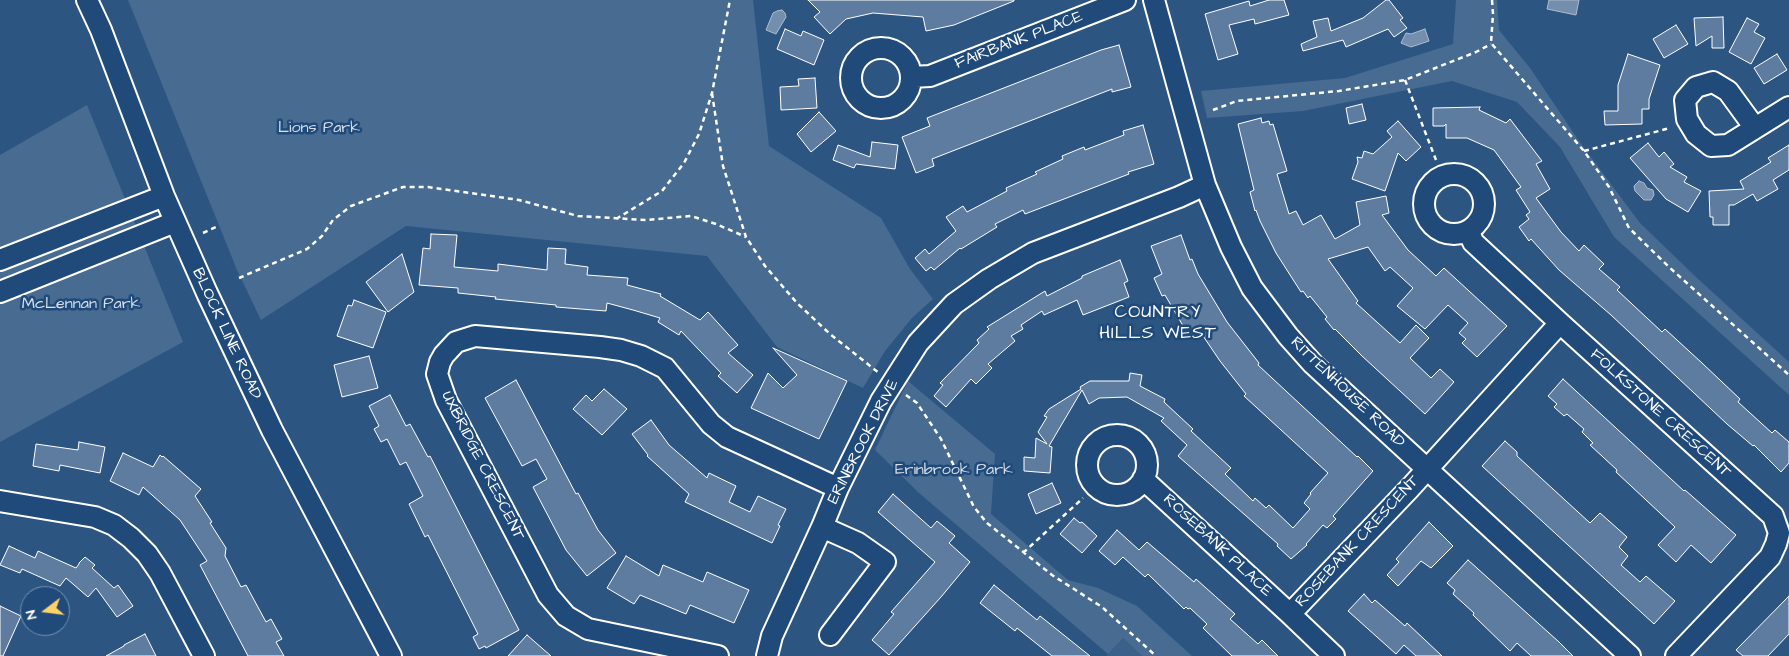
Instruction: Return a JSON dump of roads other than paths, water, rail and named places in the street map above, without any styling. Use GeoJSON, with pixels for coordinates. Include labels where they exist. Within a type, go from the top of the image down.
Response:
{"type":"FeatureCollection","features":[{"type":"Feature","properties":{"kind":"street","name":"BLOCK LINE ROAD"},"geometry":{"type":"LineString","coordinates":[[87,0],[164,196],[207,293],[272,430],[391,656]]}},
{"type":"Feature","properties":{"kind":"street","name":"FAIRBANK PLACE"},"geometry":{"type":"LineString","coordinates":[[911,77],[930,76],[1125,0]]}},
{"type":"Feature","properties":{"kind":"street","name":"RITTENHOUSE ROAD"},"geometry":{"type":"LineString","coordinates":[[1154,0],[1205,185],[1231,247],[1252,288],[1288,336],[1313,364],[1630,656]]}},
{"type":"Feature","properties":{"kind":"street"},"geometry":{"type":"LineString","coordinates":[[1755,128],[1789,107]]}},
{"type":"Feature","properties":{"kind":"street","name":"ERINBROOK DRIVE"},"geometry":{"type":"LineString","coordinates":[[767,656],[772,636],[838,488],[881,401],[918,344],[954,304],[1033,253],[1179,197],[1205,185]]}},
{"type":"Feature","properties":{"kind":"street"},"geometry":{"type":"LineString","coordinates":[[0,260],[164,196]]}},
{"type":"Feature","properties":{"kind":"street"},"geometry":{"type":"LineString","coordinates":[[0,292],[175,222]]}},
{"type":"Feature","properties":{"kind":"street","name":"FOLKSTONE CRESCENT"},"geometry":{"type":"LineString","coordinates":[[1469,231],[1473,242],[1774,516],[1779,533],[1770,557],[1676,656]]}},
{"type":"Feature","properties":{"kind":"street"},"geometry":{"type":"LineString","coordinates":[[1427,469],[1560,323]]}},
{"type":"Feature","properties":{"kind":"street","name":"UXBRIDGE CRESCENT"},"geometry":{"type":"LineString","coordinates":[[718,656],[588,629],[566,616],[548,595],[446,400],[437,374],[444,355],[456,342],[475,336],[600,347],[621,350],[641,356],[665,368],[711,424],[727,437],[838,488]]}},
{"type":"Feature","properties":{"kind":"street","name":"ROSEBANK CRESCENT"},"geometry":{"type":"LineString","coordinates":[[1334,656],[1290,614],[1427,469]]}},
{"type":"Feature","properties":{"kind":"street","name":"ROSEBANK PLACE"},"geometry":{"type":"LineString","coordinates":[[1144,479],[1290,614]]}},
{"type":"Feature","properties":{"kind":"street"},"geometry":{"type":"LineString","coordinates":[[0,501],[95,517],[114,525],[132,538],[147,554],[160,573],[204,656]]}},
{"type":"Feature","properties":{"kind":"street"},"geometry":{"type":"LineString","coordinates":[[822,527],[858,543],[885,562],[830,636]]}},
{"type":"Feature","properties":{"kind":"district","name":"COUNTRY HILLS WEST"},"geometry":{"type":"Point","coordinates":[1158,323]}},
{"type":"Feature","properties":{"kind":"park label","name":"Lions Park"},"geometry":{"type":"Point","coordinates":[319,129]}},
{"type":"Feature","properties":{"kind":"park label","name":"McLennan Park"},"geometry":{"type":"Point","coordinates":[81,305]}},
{"type":"Feature","properties":{"kind":"park label","name":"Erinbrook Park"},"geometry":{"type":"Point","coordinates":[954,471]}}]}
